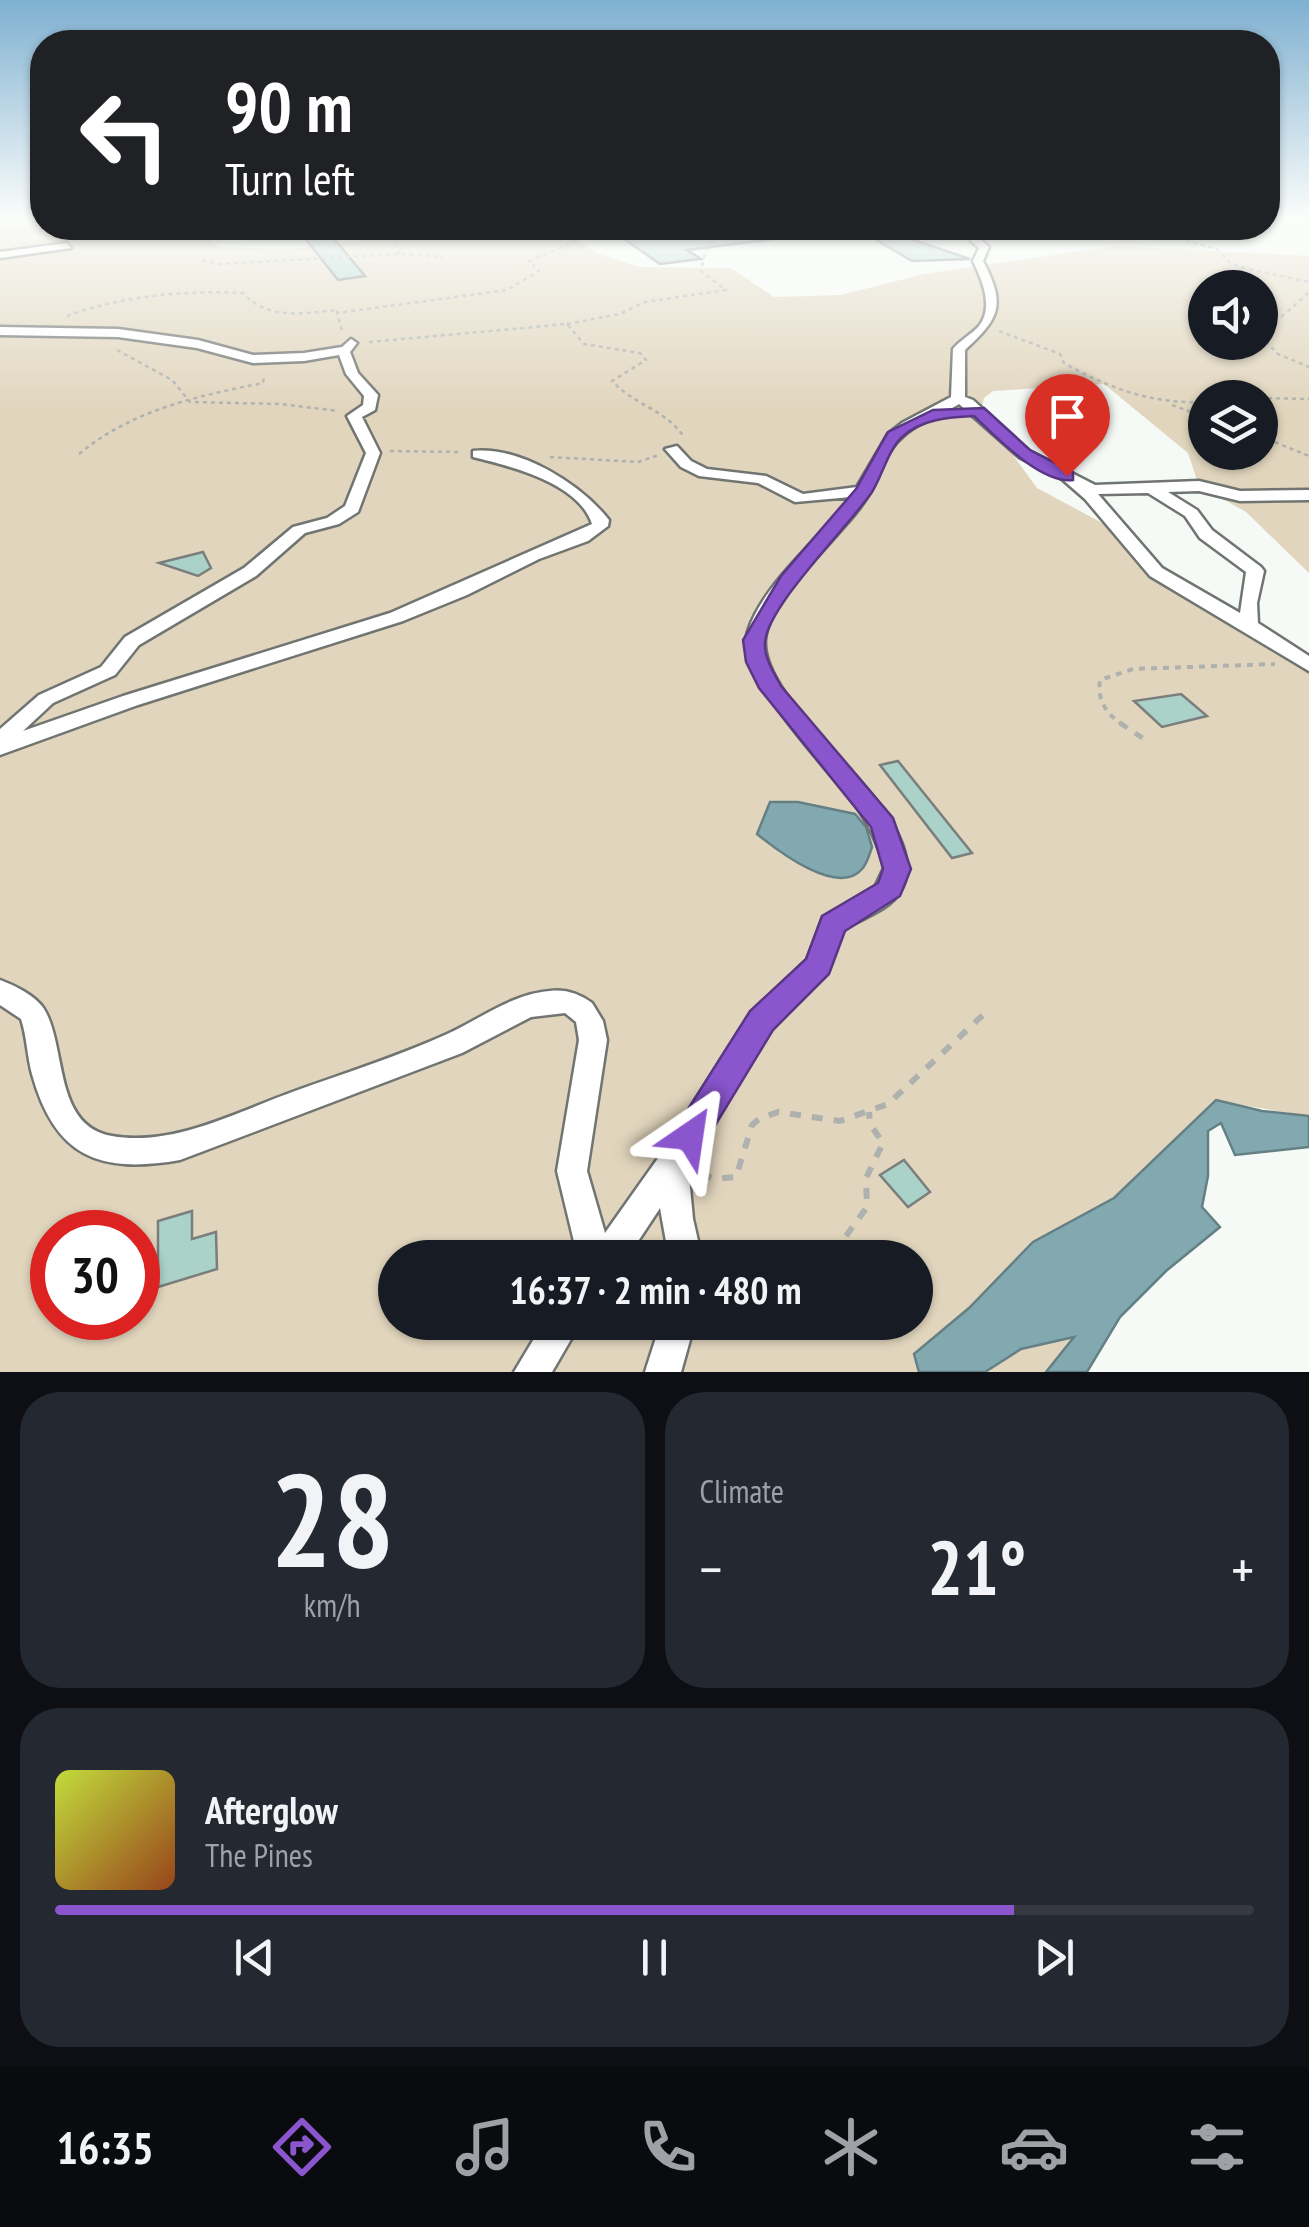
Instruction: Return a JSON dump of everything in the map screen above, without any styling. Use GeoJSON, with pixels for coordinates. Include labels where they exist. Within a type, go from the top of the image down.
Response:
{"type":"FeatureCollection","features":[{"type":"Feature","properties":{"kind":"street"},"geometry":{"type":"LineString","coordinates":[[958,398],[959,349],[985,326],[992,292],[987,282]]}},
{"type":"Feature","properties":{"kind":"street"},"geometry":{"type":"LineString","coordinates":[[0,331],[118,333],[198,344],[253,359],[304,357],[348,347],[352,374],[372,395],[370,406],[354,416],[373,454],[352,509],[333,521],[299,530],[250,572],[132,641],[108,672],[46,699],[0,745]]}},
{"type":"Feature","properties":{"kind":"street"},"geometry":{"type":"LineString","coordinates":[[958,398],[978,411],[1024,454],[1093,490],[1198,486],[1240,496],[1309,495]]}},
{"type":"Feature","properties":{"kind":"street"},"geometry":{"type":"LineString","coordinates":[[619,1240],[762,1020],[818,966],[832,924],[882,896],[895,881],[897,869],[884,824],[770,688],[758,662],[754,640],[788,581],[863,491],[894,435],[958,398]]}},
{"type":"Feature","properties":{"kind":"street"},"geometry":{"type":"LineString","coordinates":[[938,413],[978,411]]}},
{"type":"Feature","properties":{"kind":"street"},"geometry":{"type":"LineString","coordinates":[[672,449],[686,464],[704,474],[761,479],[800,499],[863,491]]}},
{"type":"Feature","properties":{"kind":"street"},"geometry":{"type":"LineString","coordinates":[[0,745],[402,615],[569,544],[600,526],[601,520],[593,509],[544,473],[520,462],[478,454]]}},
{"type":"Feature","properties":{"kind":"street"},"geometry":{"type":"LineString","coordinates":[[1076,484],[1156,572],[1270,637],[1307,664]]}},
{"type":"Feature","properties":{"kind":"street"},"geometry":{"type":"LineString","coordinates":[[1153,489],[1191,512],[1206,534],[1255,571],[1248,603],[1250,622]]}},
{"type":"Feature","properties":{"kind":"street"},"geometry":{"type":"LineString","coordinates":[[0,990],[32,1012],[46,1073],[66,1126],[90,1144],[117,1151],[148,1152],[180,1146],[455,1044],[532,1007],[567,1002],[583,1009],[592,1024],[593,1040],[572,1171],[590,1240]]}},
{"type":"Feature","properties":{"kind":"street"},"geometry":{"type":"LineString","coordinates":[[672,1164],[682,1240]]}},
{"type":"Feature","properties":{"kind":"street"},"geometry":{"type":"LineString","coordinates":[[532,1372],[552,1340]]}},
{"type":"Feature","properties":{"kind":"street"},"geometry":{"type":"LineString","coordinates":[[662,1372],[672,1340]]}},
{"type":"Feature","properties":{"kind":"path"},"geometry":{"type":"LineString","coordinates":[[337,313],[507,290],[520,282]]}},
{"type":"Feature","properties":{"kind":"path"},"geometry":{"type":"LineString","coordinates":[[55,320],[88,306],[243,292],[256,307],[284,314],[338,310],[348,347],[568,324],[620,314],[645,302],[726,290],[716,282]]}},
{"type":"Feature","properties":{"kind":"path"},"geometry":{"type":"LineString","coordinates":[[1278,318],[1309,292]]}},
{"type":"Feature","properties":{"kind":"path"},"geometry":{"type":"LineString","coordinates":[[542,456],[638,462],[686,440],[672,420],[650,402],[615,386],[612,380],[646,360],[640,354],[584,344],[568,324]]}},
{"type":"Feature","properties":{"kind":"path"},"geometry":{"type":"LineString","coordinates":[[985,326],[1047,347],[1060,354],[1064,363],[1131,398],[1188,411]]}},
{"type":"Feature","properties":{"kind":"path"},"geometry":{"type":"LineString","coordinates":[[103,344],[172,380],[190,402],[281,404],[333,409],[354,416]]}},
{"type":"Feature","properties":{"kind":"path"},"geometry":{"type":"LineString","coordinates":[[1278,354],[1309,367]]}},
{"type":"Feature","properties":{"kind":"path"},"geometry":{"type":"LineString","coordinates":[[79,454],[102,434],[127,420],[211,392],[263,383],[264,374]]}},
{"type":"Feature","properties":{"kind":"path"},"geometry":{"type":"LineString","coordinates":[[1278,398],[1309,399]]}},
{"type":"Feature","properties":{"kind":"path"},"geometry":{"type":"LineString","coordinates":[[1169,404],[1188,403]]}},
{"type":"Feature","properties":{"kind":"path"},"geometry":{"type":"LineString","coordinates":[[1278,443],[1309,456]]}},
{"type":"Feature","properties":{"kind":"path"},"geometry":{"type":"LineString","coordinates":[[373,454],[408,449],[478,454]]}},
{"type":"Feature","properties":{"kind":"path"},"geometry":{"type":"LineString","coordinates":[[1144,739],[1106,713],[1097,694],[1100,680],[1132,668],[1307,664]]}},
{"type":"Feature","properties":{"kind":"path"},"geometry":{"type":"LineString","coordinates":[[672,1164],[716,1179],[736,1176],[752,1126],[766,1116],[793,1112],[840,1121],[888,1104],[983,1016]]}},
{"type":"Feature","properties":{"kind":"path"},"geometry":{"type":"LineString","coordinates":[[846,1240],[867,1207],[866,1178],[883,1143],[870,1124],[870,1112]]}},
{"type":"Feature","properties":{"kind":"shaded area"},"geometry":{"type":"Polygon","coordinates":[[[0,282],[752,282],[774,297],[841,295],[892,282],[1188,282],[1188,360],[1278,360],[1278,282],[1309,282],[1309,573],[1246,512],[1199,486],[1194,470],[1278,470],[1278,380],[1188,380],[1188,453],[1104,384],[993,391],[984,398],[981,411],[1037,488],[1106,525],[1202,594],[1309,659],[1309,1116],[1216,1101],[1114,1198],[1033,1242],[969,1308],[933,1338],[933,1240],[378,1240],[378,1340],[931,1340],[914,1354],[919,1372],[0,1372],[0,282]],[[770,802],[780,853],[831,877],[855,814],[798,802],[770,802]]]}},
{"type":"Feature","properties":{"kind":"shaded area"},"geometry":{"type":"Polygon","coordinates":[[[1076,1336],[1046,1372],[985,1372],[1021,1349],[1076,1336]]]}},
{"type":"Feature","properties":{"kind":"water"},"geometry":{"type":"Polygon","coordinates":[[[770,802],[798,802],[855,814],[866,827],[872,847],[864,867],[851,876],[838,878],[808,868],[779,851],[757,834],[770,802]]]}},
{"type":"Feature","properties":{"kind":"water"},"geometry":{"type":"Polygon","coordinates":[[[1216,1100],[1262,1111],[1309,1116],[1309,1147],[1235,1155],[1221,1123],[1208,1131],[1208,1176],[1202,1207],[1220,1227],[1166,1271],[1120,1317],[1087,1372],[1046,1372],[1074,1337],[1021,1349],[985,1372],[919,1372],[914,1354],[969,1308],[1033,1242],[1114,1198],[1216,1100]]]}},
{"type":"Feature","properties":{"kind":"building"},"geometry":{"type":"Polygon","coordinates":[[[203,552],[211,568],[198,576],[159,563],[203,552]]]}},
{"type":"Feature","properties":{"kind":"building"},"geometry":{"type":"Polygon","coordinates":[[[1181,694],[1207,716],[1162,727],[1134,701],[1181,694]]]}},
{"type":"Feature","properties":{"kind":"building"},"geometry":{"type":"Polygon","coordinates":[[[898,761],[972,853],[952,858],[880,765],[898,761]]]}},
{"type":"Feature","properties":{"kind":"building"},"geometry":{"type":"Polygon","coordinates":[[[904,1160],[930,1192],[908,1207],[880,1175],[904,1160]]]}},
{"type":"Feature","properties":{"kind":"building"},"geometry":{"type":"Polygon","coordinates":[[[192,1211],[192,1239],[216,1232],[217,1269],[160,1286],[160,1220],[192,1211]]]}},
{"type":"Feature","properties":{"kind":"route"},"geometry":{"type":"LineString","coordinates":[[690,1136],[762,1020],[818,966],[832,924],[882,896],[895,881],[897,869],[884,824],[770,688],[758,662],[754,640],[763,623],[788,581],[850,511],[894,435],[910,425],[938,413],[978,411],[1024,454],[1067,476]]}}]}
